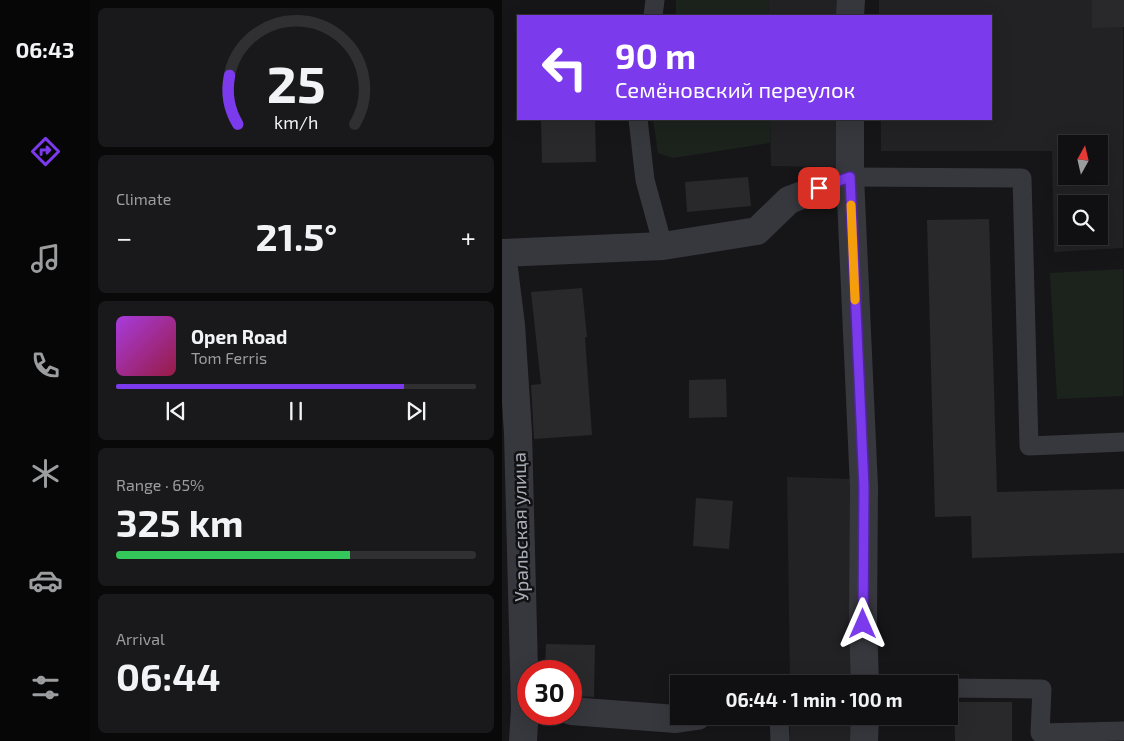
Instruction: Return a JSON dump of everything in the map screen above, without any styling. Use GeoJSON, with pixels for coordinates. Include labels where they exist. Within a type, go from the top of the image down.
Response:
{"type":"FeatureCollection","features":[{"type":"Feature","properties":{"kind":"street"},"geometry":{"type":"LineString","coordinates":[[850,0],[850,15]]}},
{"type":"Feature","properties":{"kind":"street"},"geometry":{"type":"LineString","coordinates":[[850,120],[850,177],[864,487],[863,624],[866,675]]}},
{"type":"Feature","properties":{"kind":"street"},"geometry":{"type":"LineString","coordinates":[[502,253],[662,246],[756,231],[789,200],[850,177]]}},
{"type":"Feature","properties":{"kind":"street","name":"Уральская улица"},"geometry":{"type":"LineString","coordinates":[[502,253],[511,325],[518,433],[518,660]]}},
{"type":"Feature","properties":{"kind":"street"},"geometry":{"type":"LineString","coordinates":[[582,712],[670,719]]}},
{"type":"Feature","properties":{"kind":"street","name":"Уральская улица"},"geometry":{"type":"LineString","coordinates":[[521,725],[523,741]]}},
{"type":"Feature","properties":{"kind":"street"},"geometry":{"type":"LineString","coordinates":[[864,741],[865,725]]}},
{"type":"Feature","properties":{"kind":"lane"},"geometry":{"type":"LineString","coordinates":[[654,15],[656,0]]}},
{"type":"Feature","properties":{"kind":"lane"},"geometry":{"type":"LineString","coordinates":[[638,120],[645,180],[662,246]]}},
{"type":"Feature","properties":{"kind":"lane"},"geometry":{"type":"LineString","coordinates":[[850,177],[1022,178],[1030,446],[1124,442]]}},
{"type":"Feature","properties":{"kind":"lane"},"geometry":{"type":"LineString","coordinates":[[958,688],[1042,690],[1040,733],[1124,731]]}},
{"type":"Feature","properties":{"kind":"lane"},"geometry":{"type":"LineString","coordinates":[[779,725],[780,741]]}},
{"type":"Feature","properties":{"kind":"shaded area"},"geometry":{"type":"Polygon","coordinates":[[[676,0],[768,0],[769,15],[676,15],[676,0]]]}},
{"type":"Feature","properties":{"kind":"shaded area"},"geometry":{"type":"Polygon","coordinates":[[[768,0],[842,0],[842,15],[769,15],[768,0]]]}},
{"type":"Feature","properties":{"kind":"shaded area"},"geometry":{"type":"Polygon","coordinates":[[[879,0],[1123,0],[1123,248],[1054,252],[1052,151],[881,151],[881,120],[992,120],[992,15],[879,15],[879,0]]]}},
{"type":"Feature","properties":{"kind":"shaded area"},"geometry":{"type":"Polygon","coordinates":[[[653,120],[770,120],[770,143],[673,158],[658,153],[653,120]]]}},
{"type":"Feature","properties":{"kind":"shaded area"},"geometry":{"type":"Polygon","coordinates":[[[770,120],[841,120],[841,167],[771,166],[770,120]]]}},
{"type":"Feature","properties":{"kind":"shaded area"},"geometry":{"type":"Polygon","coordinates":[[[1123,269],[1123,396],[1057,399],[1050,273],[1123,269]]]}},
{"type":"Feature","properties":{"kind":"shaded area"},"geometry":{"type":"Polygon","coordinates":[[[787,477],[853,479],[851,675],[790,675],[787,477]]]}},
{"type":"Feature","properties":{"kind":"shaded area"},"geometry":{"type":"Polygon","coordinates":[[[790,725],[851,725],[851,741],[790,741],[790,725]]]}},
{"type":"Feature","properties":{"kind":"building"},"geometry":{"type":"Polygon","coordinates":[[[1092,0],[1124,0],[1124,27],[1092,28],[1092,0]]]}},
{"type":"Feature","properties":{"kind":"building"},"geometry":{"type":"Polygon","coordinates":[[[541,120],[595,120],[596,162],[542,163],[541,120]]]}},
{"type":"Feature","properties":{"kind":"building"},"geometry":{"type":"Polygon","coordinates":[[[748,177],[751,206],[687,212],[685,182],[748,177]]]}},
{"type":"Feature","properties":{"kind":"building"},"geometry":{"type":"Polygon","coordinates":[[[989,219],[997,492],[1124,489],[1124,553],[972,558],[971,516],[935,517],[927,220],[989,219]]]}},
{"type":"Feature","properties":{"kind":"building"},"geometry":{"type":"Polygon","coordinates":[[[582,288],[587,337],[585,337],[592,435],[534,439],[531,385],[541,384],[531,292],[582,288]]]}},
{"type":"Feature","properties":{"kind":"building"},"geometry":{"type":"Polygon","coordinates":[[[726,379],[727,417],[689,418],[689,380],[726,379]]]}},
{"type":"Feature","properties":{"kind":"building"},"geometry":{"type":"Polygon","coordinates":[[[696,498],[733,501],[729,549],[693,546],[696,498]]]}},
{"type":"Feature","properties":{"kind":"building"},"geometry":{"type":"Polygon","coordinates":[[[546,644],[595,645],[594,697],[582,696],[582,660],[545,660],[546,644]]]}},
{"type":"Feature","properties":{"kind":"building"},"geometry":{"type":"Polygon","coordinates":[[[958,702],[1012,702],[1012,741],[955,741],[955,725],[958,725],[958,702]]]}},
{"type":"Feature","properties":{"kind":"slow traffic"},"geometry":{"type":"LineString","coordinates":[[851,205],[855,300]]}},
{"type":"Feature","properties":{"kind":"route"},"geometry":{"type":"LineString","coordinates":[[819,188],[850,177],[864,487],[863,624]]}}]}
